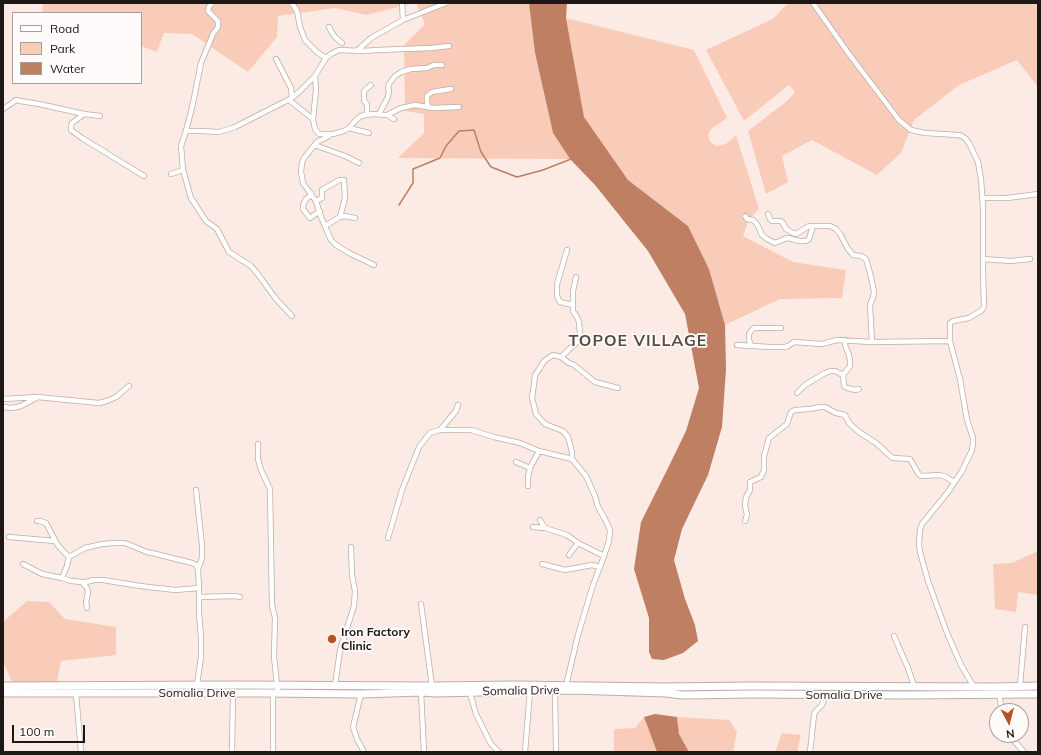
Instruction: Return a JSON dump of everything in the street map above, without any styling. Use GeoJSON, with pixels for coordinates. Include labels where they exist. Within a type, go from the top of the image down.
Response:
{"type":"FeatureCollection","features":[{"type":"Feature","properties":{"kind":"main road","name":"Somalia Drive"},"geometry":{"type":"LineString","coordinates":[[3,686],[198,685],[276,691],[361,694],[421,692],[530,692],[570,690],[666,693],[682,695],[1038,694]]}},
{"type":"Feature","properties":{"kind":"main road","name":"Somalia Drive"},"geometry":{"type":"LineString","coordinates":[[3,693],[233,693],[335,686],[467,685],[665,687],[1038,686]]}},
{"type":"Feature","properties":{"kind":"street"},"geometry":{"type":"LineString","coordinates":[[212,3],[208,11],[218,22],[218,27],[213,34],[201,64],[192,108],[181,146],[183,170],[191,198],[206,221],[218,229],[226,248],[229,252],[244,261],[254,270],[276,299],[292,316]]}},
{"type":"Feature","properties":{"kind":"street"},"geometry":{"type":"LineString","coordinates":[[292,3],[297,11],[300,27],[305,40],[318,53],[326,58]]}},
{"type":"Feature","properties":{"kind":"street"},"geometry":{"type":"LineString","coordinates":[[402,3],[403,20]]}},
{"type":"Feature","properties":{"kind":"street"},"geometry":{"type":"LineString","coordinates":[[357,51],[371,38],[403,20],[446,3]]}},
{"type":"Feature","properties":{"kind":"street"},"geometry":{"type":"LineString","coordinates":[[813,3],[899,120],[911,130],[925,133],[962,136],[966,139],[975,153],[978,162],[982,198],[984,306],[982,310],[969,318],[950,323],[950,341],[960,379],[967,420],[973,438],[972,450],[962,471],[948,492],[922,524],[919,544],[928,580],[947,633],[960,665],[974,687]]}},
{"type":"Feature","properties":{"kind":"street"},"geometry":{"type":"LineString","coordinates":[[329,27],[335,37],[342,43]]}},
{"type":"Feature","properties":{"kind":"street"},"geometry":{"type":"LineString","coordinates":[[186,131],[225,131],[244,123],[290,99],[303,89],[315,76],[326,58],[339,50],[363,51],[449,46]]}},
{"type":"Feature","properties":{"kind":"street"},"geometry":{"type":"LineString","coordinates":[[276,59],[291,88],[290,99]]}},
{"type":"Feature","properties":{"kind":"street"},"geometry":{"type":"LineString","coordinates":[[379,114],[388,97],[388,84],[395,76],[411,69],[442,65]]}},
{"type":"Feature","properties":{"kind":"street"},"geometry":{"type":"LineString","coordinates":[[315,76],[316,90],[313,119],[316,143],[320,147],[346,156],[359,163]]}},
{"type":"Feature","properties":{"kind":"street"},"geometry":{"type":"LineString","coordinates":[[367,114],[364,91],[371,85]]}},
{"type":"Feature","properties":{"kind":"street"},"geometry":{"type":"LineString","coordinates":[[428,107],[428,95],[432,92],[451,89]]}},
{"type":"Feature","properties":{"kind":"street"},"geometry":{"type":"LineString","coordinates":[[290,99],[313,119]]}},
{"type":"Feature","properties":{"kind":"street"},"geometry":{"type":"LineString","coordinates":[[3,109],[16,100],[100,116]]}},
{"type":"Feature","properties":{"kind":"street"},"geometry":{"type":"LineString","coordinates":[[387,115],[405,107],[415,105],[433,108],[459,108]]}},
{"type":"Feature","properties":{"kind":"street"},"geometry":{"type":"LineString","coordinates":[[84,114],[72,123],[72,130],[82,138],[144,176]]}},
{"type":"Feature","properties":{"kind":"street"},"geometry":{"type":"LineString","coordinates":[[315,129],[320,134],[326,135],[344,131],[349,128],[359,117],[367,114],[387,115],[394,119]]}},
{"type":"Feature","properties":{"kind":"street"},"geometry":{"type":"LineString","coordinates":[[349,128],[369,133]]}},
{"type":"Feature","properties":{"kind":"street"},"geometry":{"type":"LineString","coordinates":[[333,134],[316,143],[304,158],[301,172],[303,183],[316,201],[331,240],[348,253],[374,265]]}},
{"type":"Feature","properties":{"kind":"street"},"geometry":{"type":"LineString","coordinates":[[171,174],[183,170]]}},
{"type":"Feature","properties":{"kind":"street"},"geometry":{"type":"LineString","coordinates":[[316,201],[322,198],[322,190],[339,180],[344,180],[345,198],[340,217]]}},
{"type":"Feature","properties":{"kind":"street"},"geometry":{"type":"LineString","coordinates":[[310,193],[310,196],[306,198],[303,209],[310,218],[320,211]]}},
{"type":"Feature","properties":{"kind":"street"},"geometry":{"type":"LineString","coordinates":[[982,198],[1007,198],[1038,194]]}},
{"type":"Feature","properties":{"kind":"street"},"geometry":{"type":"LineString","coordinates":[[768,214],[772,221],[781,221],[786,229],[796,234],[808,226],[830,226],[836,229],[848,249],[853,254],[866,259],[874,291],[871,302],[872,342]]}},
{"type":"Feature","properties":{"kind":"street"},"geometry":{"type":"LineString","coordinates":[[325,226],[340,217],[345,216],[355,218]]}},
{"type":"Feature","properties":{"kind":"street"},"geometry":{"type":"LineString","coordinates":[[745,216],[747,219],[753,220],[757,224],[762,235],[766,239],[775,243],[788,238],[806,241],[809,239],[814,226]]}},
{"type":"Feature","properties":{"kind":"street"},"geometry":{"type":"LineString","coordinates":[[566,250],[556,284],[557,296],[560,302],[573,305]]}},
{"type":"Feature","properties":{"kind":"street"},"geometry":{"type":"LineString","coordinates":[[983,259],[1030,260]]}},
{"type":"Feature","properties":{"kind":"street"},"geometry":{"type":"LineString","coordinates":[[561,357],[577,342],[580,334],[579,322],[573,311],[573,292],[576,277]]}},
{"type":"Feature","properties":{"kind":"street"},"geometry":{"type":"LineString","coordinates":[[751,346],[749,340],[750,330],[754,328],[781,328]]}},
{"type":"Feature","properties":{"kind":"street"},"geometry":{"type":"LineString","coordinates":[[737,345],[769,347],[788,346],[794,342],[822,344],[837,340],[872,342],[950,341]]}},
{"type":"Feature","properties":{"kind":"street"},"geometry":{"type":"LineString","coordinates":[[845,340],[845,346],[849,354],[850,366],[843,375],[844,386],[856,390],[859,389]]}},
{"type":"Feature","properties":{"kind":"street"},"geometry":{"type":"LineString","coordinates":[[572,459],[568,436],[563,431],[546,424],[536,414],[532,398],[535,375],[544,361],[553,355],[561,357],[574,365],[595,382],[618,388]]}},
{"type":"Feature","properties":{"kind":"street"},"geometry":{"type":"LineString","coordinates":[[797,393],[805,385],[830,371],[843,375]]}},
{"type":"Feature","properties":{"kind":"street"},"geometry":{"type":"LineString","coordinates":[[3,399],[37,397],[99,403],[116,397],[129,386]]}},
{"type":"Feature","properties":{"kind":"street"},"geometry":{"type":"LineString","coordinates":[[3,407],[11,408],[21,406],[37,397]]}},
{"type":"Feature","properties":{"kind":"street"},"geometry":{"type":"LineString","coordinates":[[440,430],[456,411],[458,405]]}},
{"type":"Feature","properties":{"kind":"street"},"geometry":{"type":"LineString","coordinates":[[745,521],[747,515],[745,505],[746,497],[750,490],[750,482],[761,477],[764,470],[764,456],[769,438],[786,424],[791,412],[795,410],[825,407],[836,413],[844,414],[849,423],[859,432],[876,443],[893,458],[910,459],[921,476],[946,477],[954,482]]}},
{"type":"Feature","properties":{"kind":"street"},"geometry":{"type":"LineString","coordinates":[[388,538],[402,490],[419,447],[430,433],[440,430],[471,430],[520,443],[539,451],[572,459],[586,476],[598,507],[608,526],[610,534],[578,635],[566,686]]}},
{"type":"Feature","properties":{"kind":"street"},"geometry":{"type":"LineString","coordinates":[[258,444],[258,459],[261,470],[270,489],[272,605],[275,618],[274,657],[276,691],[273,752]]}},
{"type":"Feature","properties":{"kind":"street"},"geometry":{"type":"LineString","coordinates":[[528,486],[530,468],[539,451]]}},
{"type":"Feature","properties":{"kind":"street"},"geometry":{"type":"LineString","coordinates":[[516,462],[530,468]]}},
{"type":"Feature","properties":{"kind":"street"},"geometry":{"type":"LineString","coordinates":[[196,490],[202,545],[202,558],[198,569],[201,637],[201,657],[198,685]]}},
{"type":"Feature","properties":{"kind":"street"},"geometry":{"type":"LineString","coordinates":[[540,520],[545,528]]}},
{"type":"Feature","properties":{"kind":"street"},"geometry":{"type":"LineString","coordinates":[[37,521],[46,523],[55,541],[69,557]]}},
{"type":"Feature","properties":{"kind":"street"},"geometry":{"type":"LineString","coordinates":[[533,527],[545,528],[567,535],[578,543],[604,556]]}},
{"type":"Feature","properties":{"kind":"street"},"geometry":{"type":"LineString","coordinates":[[9,537],[55,541]]}},
{"type":"Feature","properties":{"kind":"street"},"geometry":{"type":"LineString","coordinates":[[62,578],[69,557],[85,548],[114,543],[125,543],[148,552],[192,563],[196,565],[198,569]]}},
{"type":"Feature","properties":{"kind":"street"},"geometry":{"type":"LineString","coordinates":[[569,555],[578,543]]}},
{"type":"Feature","properties":{"kind":"street"},"geometry":{"type":"LineString","coordinates":[[335,686],[340,650],[354,606],[355,591],[352,575],[351,548]]}},
{"type":"Feature","properties":{"kind":"street"},"geometry":{"type":"LineString","coordinates":[[23,564],[34,568],[42,574],[71,581],[86,582],[103,580],[175,590],[199,588]]}},
{"type":"Feature","properties":{"kind":"street"},"geometry":{"type":"LineString","coordinates":[[542,564],[565,570],[592,565],[600,567]]}},
{"type":"Feature","properties":{"kind":"street"},"geometry":{"type":"LineString","coordinates":[[82,582],[87,588],[88,592],[86,602],[87,608]]}},
{"type":"Feature","properties":{"kind":"street"},"geometry":{"type":"LineString","coordinates":[[200,597],[240,597]]}},
{"type":"Feature","properties":{"kind":"street"},"geometry":{"type":"LineString","coordinates":[[421,604],[432,686]]}},
{"type":"Feature","properties":{"kind":"street"},"geometry":{"type":"LineString","coordinates":[[1020,686],[1025,627]]}},
{"type":"Feature","properties":{"kind":"street"},"geometry":{"type":"LineString","coordinates":[[894,636],[914,686]]}},
{"type":"Feature","properties":{"kind":"street"},"geometry":{"type":"LineString","coordinates":[[555,691],[556,752]]}},
{"type":"Feature","properties":{"kind":"street"},"geometry":{"type":"LineString","coordinates":[[421,692],[424,752]]}},
{"type":"Feature","properties":{"kind":"street"},"geometry":{"type":"LineString","coordinates":[[525,752],[530,692]]}},
{"type":"Feature","properties":{"kind":"street"},"geometry":{"type":"LineString","coordinates":[[76,693],[81,752]]}},
{"type":"Feature","properties":{"kind":"street"},"geometry":{"type":"LineString","coordinates":[[232,752],[233,693]]}},
{"type":"Feature","properties":{"kind":"street"},"geometry":{"type":"LineString","coordinates":[[470,693],[479,720],[491,744],[499,752]]}},
{"type":"Feature","properties":{"kind":"street"},"geometry":{"type":"LineString","coordinates":[[361,694],[354,727],[357,739],[364,752]]}},
{"type":"Feature","properties":{"kind":"street"},"geometry":{"type":"LineString","coordinates":[[999,694],[1001,703]]}},
{"type":"Feature","properties":{"kind":"street"},"geometry":{"type":"LineString","coordinates":[[810,752],[814,715],[820,708],[826,695]]}},
{"type":"Feature","properties":{"kind":"street"},"geometry":{"type":"LineString","coordinates":[[1016,743],[1024,752]]}},
{"type":"Feature","properties":{"kind":"green space"},"geometry":{"type":"Polygon","coordinates":[[[43,3],[414,3],[366,15],[335,8],[278,16],[277,37],[248,72],[192,34],[164,33],[157,52],[142,46],[142,12],[42,12],[43,3]]]}},
{"type":"Feature","properties":{"kind":"green space"},"geometry":{"type":"Polygon","coordinates":[[[416,3],[529,3],[535,53],[553,133],[570,159],[398,158],[424,133],[424,114],[405,111],[404,45],[425,24],[416,3]]]}},
{"type":"Feature","properties":{"kind":"green space"},"geometry":{"type":"Polygon","coordinates":[[[788,3],[1038,3],[1038,87],[1017,60],[959,85],[914,120],[901,153],[877,175],[812,140],[782,156],[788,182],[766,194],[748,131],[787,101],[795,92],[789,85],[744,121],[706,50],[773,19],[788,3]]]}},
{"type":"Feature","properties":{"kind":"green space"},"geometry":{"type":"Polygon","coordinates":[[[566,18],[694,50],[727,118],[711,129],[708,135],[710,142],[717,146],[726,144],[736,135],[759,209],[749,219],[743,236],[793,262],[846,270],[842,298],[780,299],[725,325],[709,269],[688,226],[628,180],[584,117],[566,18]]]}},
{"type":"Feature","properties":{"kind":"green space"},"geometry":{"type":"Polygon","coordinates":[[[1038,551],[1038,595],[1018,592],[1016,612],[995,609],[993,564],[1012,563],[1038,551]]]}},
{"type":"Feature","properties":{"kind":"green space"},"geometry":{"type":"Polygon","coordinates":[[[27,601],[49,602],[65,619],[116,627],[116,655],[61,661],[56,687],[14,686],[3,662],[3,622],[27,601]]]}},
{"type":"Feature","properties":{"kind":"green space"},"geometry":{"type":"Polygon","coordinates":[[[644,717],[657,752],[614,752],[614,729],[635,728],[644,717]]]}},
{"type":"Feature","properties":{"kind":"green space"},"geometry":{"type":"Polygon","coordinates":[[[677,717],[729,720],[737,732],[733,752],[689,752],[679,734],[677,717]]]}},
{"type":"Feature","properties":{"kind":"green space"},"geometry":{"type":"Polygon","coordinates":[[[782,733],[801,735],[797,752],[775,752],[782,733]]]}},
{"type":"Feature","properties":{"kind":"water"},"geometry":{"type":"Polygon","coordinates":[[[529,3],[567,3],[566,18],[584,117],[628,180],[688,226],[709,269],[725,325],[726,369],[722,427],[708,475],[682,529],[674,560],[685,599],[695,625],[698,641],[683,653],[664,660],[652,659],[649,652],[649,618],[634,569],[641,522],[686,431],[699,388],[685,314],[648,251],[595,185],[570,159],[553,133],[535,53],[529,3]]]}},
{"type":"Feature","properties":{"kind":"water"},"geometry":{"type":"Polygon","coordinates":[[[655,714],[677,717],[679,734],[689,752],[657,752],[644,717],[655,714]]]}},
{"type":"Feature","properties":{"kind":"waterway"},"geometry":{"type":"LineString","coordinates":[[399,205],[413,183],[413,169],[440,158],[446,146],[459,131],[474,130],[481,152],[491,167],[517,177],[543,170],[571,159]]}},
{"type":"Feature","properties":{"kind":"place","name":"Iron Factory Clinic"},"geometry":{"type":"Point","coordinates":[332,639]}},
{"type":"Feature","properties":{"kind":"district","name":"TOPOE VILLAGE"},"geometry":{"type":"Point","coordinates":[638,341]}}]}
